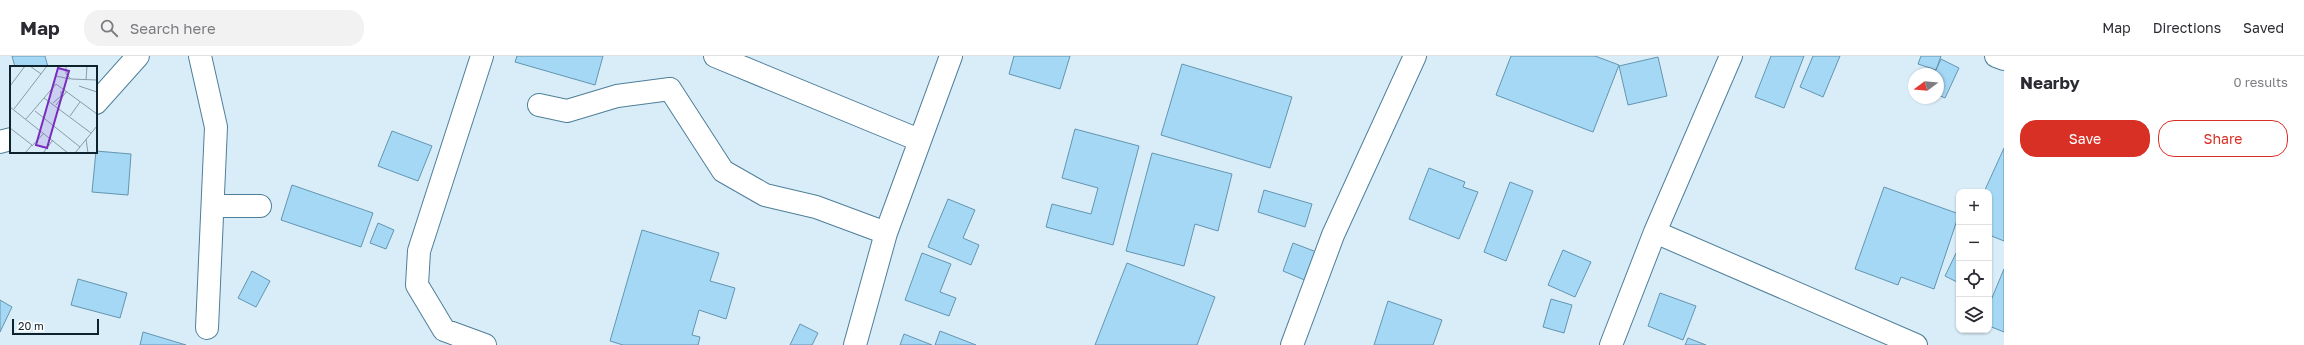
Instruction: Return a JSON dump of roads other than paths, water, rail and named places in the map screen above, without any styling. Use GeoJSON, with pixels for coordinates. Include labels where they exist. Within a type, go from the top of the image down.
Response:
{"type":"FeatureCollection","features":[{"type":"Feature","properties":{"kind":"street"},"geometry":{"type":"LineString","coordinates":[[97,102],[138,56]]}},
{"type":"Feature","properties":{"kind":"street"},"geometry":{"type":"LineString","coordinates":[[200,56],[216,127],[207,328]]}},
{"type":"Feature","properties":{"kind":"street"},"geometry":{"type":"LineString","coordinates":[[482,56],[419,251],[417,285],[444,330],[485,345]]}},
{"type":"Feature","properties":{"kind":"street"},"geometry":{"type":"LineString","coordinates":[[714,56],[919,140]]}},
{"type":"Feature","properties":{"kind":"street"},"geometry":{"type":"LineString","coordinates":[[855,345],[886,233],[951,56]]}},
{"type":"Feature","properties":{"kind":"street"},"geometry":{"type":"LineString","coordinates":[[1292,345],[1333,235],[1415,56]]}},
{"type":"Feature","properties":{"kind":"street"},"geometry":{"type":"LineString","coordinates":[[1611,345],[1655,232],[1731,56]]}},
{"type":"Feature","properties":{"kind":"street"},"geometry":{"type":"LineString","coordinates":[[1996,56],[2004,59]]}},
{"type":"Feature","properties":{"kind":"street"},"geometry":{"type":"LineString","coordinates":[[539,104],[567,112],[617,96],[670,89],[723,171],[765,195],[816,207],[886,233]]}},
{"type":"Feature","properties":{"kind":"street"},"geometry":{"type":"LineString","coordinates":[[0,142],[10,139]]}},
{"type":"Feature","properties":{"kind":"street"},"geometry":{"type":"LineString","coordinates":[[213,206],[260,206]]}},
{"type":"Feature","properties":{"kind":"street"},"geometry":{"type":"LineString","coordinates":[[1655,232],[1916,345]]}}]}
